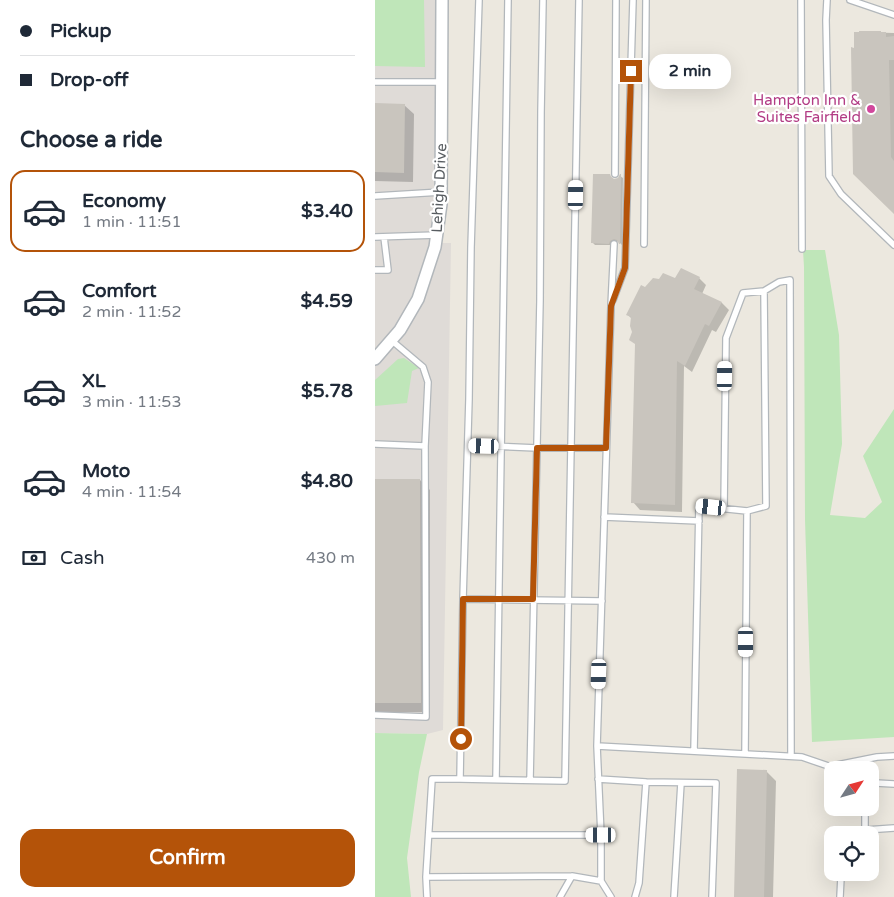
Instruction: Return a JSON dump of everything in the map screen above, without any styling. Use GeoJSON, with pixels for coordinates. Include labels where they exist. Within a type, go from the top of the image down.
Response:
{"type":"FeatureCollection","features":[{"type":"Feature","properties":{"kind":"street","name":"Lehigh Drive"},"geometry":{"type":"LineString","coordinates":[[375,359],[400,330],[418,300],[435,247],[441,204],[442,0]]}},
{"type":"Feature","properties":{"kind":"lane"},"geometry":{"type":"LineString","coordinates":[[460,779],[471,247],[479,0]]}},
{"type":"Feature","properties":{"kind":"lane"},"geometry":{"type":"LineString","coordinates":[[496,779],[507,0]]}},
{"type":"Feature","properties":{"kind":"lane"},"geometry":{"type":"LineString","coordinates":[[530,780],[540,301],[543,0]]}},
{"type":"Feature","properties":{"kind":"lane"},"geometry":{"type":"LineString","coordinates":[[427,897],[432,779],[565,780],[579,0]]}},
{"type":"Feature","properties":{"kind":"lane"},"geometry":{"type":"LineString","coordinates":[[615,174],[616,0]]}},
{"type":"Feature","properties":{"kind":"lane"},"geometry":{"type":"LineString","coordinates":[[611,306],[625,268],[633,0]]}},
{"type":"Feature","properties":{"kind":"lane"},"geometry":{"type":"LineString","coordinates":[[644,244],[646,0]]}},
{"type":"Feature","properties":{"kind":"lane"},"geometry":{"type":"LineString","coordinates":[[801,0],[801,249]]}},
{"type":"Feature","properties":{"kind":"lane"},"geometry":{"type":"LineString","coordinates":[[827,0],[829,176],[841,194],[894,245]]}},
{"type":"Feature","properties":{"kind":"lane"},"geometry":{"type":"LineString","coordinates":[[850,0],[894,15]]}},
{"type":"Feature","properties":{"kind":"lane"},"geometry":{"type":"LineString","coordinates":[[375,82],[442,82]]}},
{"type":"Feature","properties":{"kind":"lane"},"geometry":{"type":"LineString","coordinates":[[375,196],[441,192]]}},
{"type":"Feature","properties":{"kind":"lane"},"geometry":{"type":"LineString","coordinates":[[375,237],[437,235]]}},
{"type":"Feature","properties":{"kind":"lane"},"geometry":{"type":"LineString","coordinates":[[375,270],[388,270],[385,237]]}},
{"type":"Feature","properties":{"kind":"lane"},"geometry":{"type":"LineString","coordinates":[[611,897],[601,881],[597,746],[614,244]]}},
{"type":"Feature","properties":{"kind":"lane"},"geometry":{"type":"LineString","coordinates":[[724,508],[726,338],[743,294],[764,291],[779,282],[790,280],[791,756]]}},
{"type":"Feature","properties":{"kind":"lane"},"geometry":{"type":"LineString","coordinates":[[693,752],[699,506],[747,511],[766,506],[764,291]]}},
{"type":"Feature","properties":{"kind":"lane"},"geometry":{"type":"LineString","coordinates":[[375,715],[426,717],[425,446],[428,382],[423,367],[391,340]]}},
{"type":"Feature","properties":{"kind":"lane"},"geometry":{"type":"LineString","coordinates":[[375,444],[425,446]]}},
{"type":"Feature","properties":{"kind":"lane"},"geometry":{"type":"LineString","coordinates":[[468,445],[606,448]]}},
{"type":"Feature","properties":{"kind":"lane"},"geometry":{"type":"LineString","coordinates":[[745,754],[747,511]]}},
{"type":"Feature","properties":{"kind":"lane"},"geometry":{"type":"LineString","coordinates":[[604,518],[699,521]]}},
{"type":"Feature","properties":{"kind":"lane"},"geometry":{"type":"LineString","coordinates":[[463,599],[602,601]]}},
{"type":"Feature","properties":{"kind":"lane"},"geometry":{"type":"LineString","coordinates":[[597,746],[791,756],[801,757],[824,765]]}},
{"type":"Feature","properties":{"kind":"lane"},"geometry":{"type":"LineString","coordinates":[[859,761],[894,756]]}},
{"type":"Feature","properties":{"kind":"lane"},"geometry":{"type":"LineString","coordinates":[[599,779],[716,784],[712,897]]}},
{"type":"Feature","properties":{"kind":"lane"},"geometry":{"type":"LineString","coordinates":[[635,897],[639,883],[646,782]]}},
{"type":"Feature","properties":{"kind":"lane"},"geometry":{"type":"LineString","coordinates":[[674,897],[681,783]]}},
{"type":"Feature","properties":{"kind":"lane"},"geometry":{"type":"LineString","coordinates":[[879,783],[894,784]]}},
{"type":"Feature","properties":{"kind":"lane"},"geometry":{"type":"LineString","coordinates":[[879,830],[894,828]]}},
{"type":"Feature","properties":{"kind":"lane"},"geometry":{"type":"LineString","coordinates":[[429,835],[601,835]]}},
{"type":"Feature","properties":{"kind":"lane"},"geometry":{"type":"LineString","coordinates":[[427,877],[572,876],[601,881]]}},
{"type":"Feature","properties":{"kind":"lane"},"geometry":{"type":"LineString","coordinates":[[560,897],[572,876]]}},
{"type":"Feature","properties":{"kind":"lane"},"geometry":{"type":"LineString","coordinates":[[840,897],[841,881]]}},
{"type":"Feature","properties":{"kind":"shaded area"},"geometry":{"type":"Polygon","coordinates":[[[375,0],[438,0],[433,243],[451,243],[443,730],[427,734],[375,733],[375,0]]]}},
{"type":"Feature","properties":{"kind":"green space"},"geometry":{"type":"Polygon","coordinates":[[[375,0],[424,0],[425,67],[375,66],[375,0]]]}},
{"type":"Feature","properties":{"kind":"green space"},"geometry":{"type":"Polygon","coordinates":[[[803,250],[825,250],[839,335],[842,444],[830,515],[865,518],[882,502],[863,456],[894,409],[894,737],[812,742],[805,520],[803,250]]]}},
{"type":"Feature","properties":{"kind":"green space"},"geometry":{"type":"Polygon","coordinates":[[[404,358],[419,368],[412,371],[407,403],[375,406],[375,380],[398,359],[404,358]]]}},
{"type":"Feature","properties":{"kind":"green space"},"geometry":{"type":"Polygon","coordinates":[[[375,733],[427,734],[419,772],[407,858],[411,897],[375,897],[375,733]]]}},
{"type":"Feature","properties":{"kind":"building","name":"Hampton Inn & Suites Fairfield"},"geometry":{"type":"Polygon","coordinates":[[[881,31],[886,32],[886,37],[894,36],[894,60],[889,60],[891,157],[894,161],[894,214],[853,174],[851,47],[854,48],[854,32],[881,31]]]}},
{"type":"Feature","properties":{"kind":"building"},"geometry":{"type":"Polygon","coordinates":[[[375,103],[405,104],[404,173],[375,172],[375,103]]]}},
{"type":"Feature","properties":{"kind":"building"},"geometry":{"type":"Polygon","coordinates":[[[593,174],[610,174],[614,179],[618,178],[621,174],[620,244],[614,239],[609,244],[591,243],[593,174]]]}},
{"type":"Feature","properties":{"kind":"building"},"geometry":{"type":"Polygon","coordinates":[[[681,268],[700,277],[694,289],[722,302],[709,326],[705,324],[685,366],[677,361],[675,505],[631,503],[635,344],[629,340],[632,332],[630,326],[631,317],[626,315],[641,285],[645,287],[653,278],[659,279],[663,273],[675,278],[681,268]]]}},
{"type":"Feature","properties":{"kind":"building"},"geometry":{"type":"Polygon","coordinates":[[[375,479],[420,479],[421,703],[375,703],[375,479]]]}},
{"type":"Feature","properties":{"kind":"building"},"geometry":{"type":"Polygon","coordinates":[[[737,769],[767,770],[764,897],[734,897],[737,769]]]}},
{"type":"Feature","properties":{"kind":"place","name":"Hampton Inn & Suites Fairfield"},"geometry":{"type":"Point","coordinates":[871,109]}},
{"type":"Feature","properties":{"kind":"route"},"geometry":{"type":"LineString","coordinates":[[461,739],[463,599],[533,599],[537,448],[606,448],[611,306],[625,268],[631,71]]}}]}
